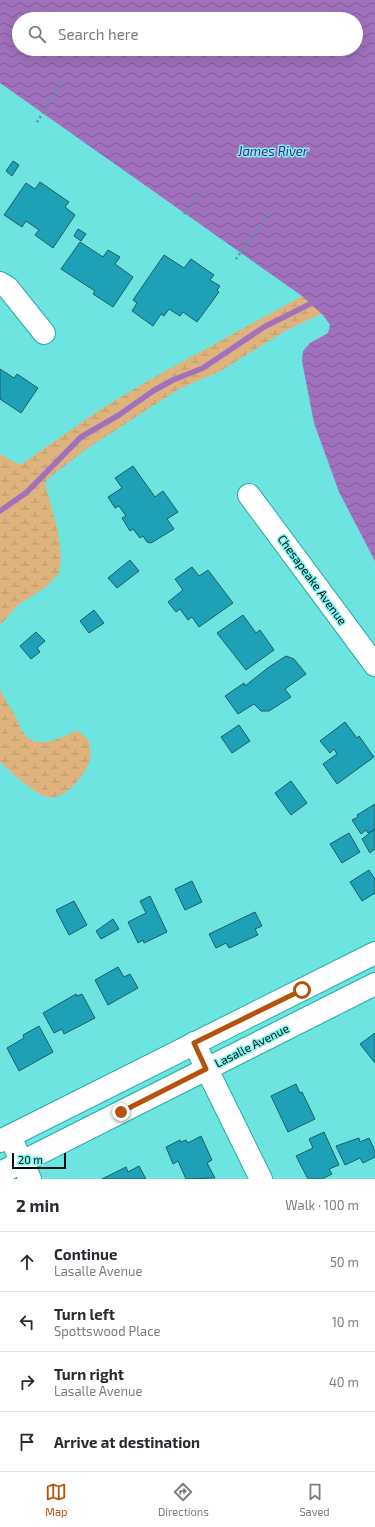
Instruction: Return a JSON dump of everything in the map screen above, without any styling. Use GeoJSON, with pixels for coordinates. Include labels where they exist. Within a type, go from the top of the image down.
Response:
{"type":"FeatureCollection","features":[{"type":"Feature","properties":{"kind":"main road"},"geometry":{"type":"LineString","coordinates":[[0,283],[8,288],[44,333]]}},
{"type":"Feature","properties":{"kind":"main road","name":"Chesapeake Avenue"},"geometry":{"type":"LineString","coordinates":[[249,495],[375,666]]}},
{"type":"Feature","properties":{"kind":"main road"},"geometry":{"type":"LineString","coordinates":[[26,1171],[5,1139],[375,953]]}},
{"type":"Feature","properties":{"kind":"main road","name":"Lasalle Avenue"},"geometry":{"type":"LineString","coordinates":[[0,1173],[26,1171],[206,1069],[375,984]]}},
{"type":"Feature","properties":{"kind":"main road"},"geometry":{"type":"LineString","coordinates":[[194,1043],[261,1179]]}},
{"type":"Feature","properties":{"kind":"path"},"geometry":{"type":"LineString","coordinates":[[37,122],[64,79]]}},
{"type":"Feature","properties":{"kind":"path"},"geometry":{"type":"LineString","coordinates":[[184,214],[199,193]]}},
{"type":"Feature","properties":{"kind":"path"},"geometry":{"type":"LineString","coordinates":[[236,260],[270,211]]}},
{"type":"Feature","properties":{"kind":"green space"},"geometry":{"type":"Polygon","coordinates":[[[302,296],[323,313],[285,331],[219,372],[179,389],[85,450],[49,478],[45,483],[58,531],[61,555],[59,573],[46,587],[18,605],[0,625],[0,454],[20,465],[101,409],[149,380],[302,296]]]}},
{"type":"Feature","properties":{"kind":"green space"},"geometry":{"type":"Polygon","coordinates":[[[0,688],[21,729],[26,736],[33,741],[47,742],[55,740],[77,730],[89,740],[91,755],[88,765],[74,786],[61,795],[47,797],[36,792],[22,782],[0,762],[0,688]]]}},
{"type":"Feature","properties":{"kind":"water","name":"James River"},"geometry":{"type":"Polygon","coordinates":[[[0,0],[375,0],[375,561],[339,492],[314,423],[302,361],[303,351],[310,343],[328,333],[330,325],[323,315],[302,296],[0,83],[0,0]]]}},
{"type":"Feature","properties":{"kind":"building"},"geometry":{"type":"Polygon","coordinates":[[[13,161],[19,165],[12,176],[6,171],[13,161]]]}},
{"type":"Feature","properties":{"kind":"building"},"geometry":{"type":"Polygon","coordinates":[[[40,182],[69,202],[65,207],[75,215],[53,248],[35,235],[39,230],[26,221],[22,227],[4,215],[26,183],[35,189],[40,182]]]}},
{"type":"Feature","properties":{"kind":"building"},"geometry":{"type":"Polygon","coordinates":[[[78,229],[86,234],[81,241],[74,236],[78,229]]]}},
{"type":"Feature","properties":{"kind":"building"},"geometry":{"type":"Polygon","coordinates":[[[80,242],[103,257],[108,250],[120,257],[115,264],[133,277],[113,307],[93,294],[95,291],[61,269],[80,242]]]}},
{"type":"Feature","properties":{"kind":"building"},"geometry":{"type":"Polygon","coordinates":[[[164,255],[184,268],[191,259],[214,275],[210,280],[220,286],[217,290],[219,292],[197,322],[183,312],[180,316],[169,309],[164,316],[161,314],[153,326],[132,311],[137,303],[133,300],[164,255]]]}},
{"type":"Feature","properties":{"kind":"building"},"geometry":{"type":"Polygon","coordinates":[[[0,369],[14,378],[17,374],[38,388],[21,413],[0,399],[0,369]]]}},
{"type":"Feature","properties":{"kind":"building"},"geometry":{"type":"Polygon","coordinates":[[[133,466],[155,497],[163,491],[178,512],[167,519],[174,529],[151,543],[147,542],[143,536],[140,538],[133,529],[130,531],[122,518],[126,516],[119,506],[115,508],[108,497],[122,488],[115,478],[133,466]]]}},
{"type":"Feature","properties":{"kind":"building"},"geometry":{"type":"Polygon","coordinates":[[[130,560],[139,571],[117,588],[108,578],[130,560]]]}},
{"type":"Feature","properties":{"kind":"building"},"geometry":{"type":"Polygon","coordinates":[[[192,567],[199,576],[208,570],[233,603],[199,627],[192,617],[188,620],[180,609],[176,612],[168,602],[183,590],[175,579],[192,567]]]}},
{"type":"Feature","properties":{"kind":"building"},"geometry":{"type":"Polygon","coordinates":[[[94,610],[104,623],[89,633],[80,621],[94,610]]]}},
{"type":"Feature","properties":{"kind":"building"},"geometry":{"type":"Polygon","coordinates":[[[243,615],[256,633],[260,630],[274,650],[246,670],[217,633],[243,615]]]}},
{"type":"Feature","properties":{"kind":"building"},"geometry":{"type":"Polygon","coordinates":[[[36,632],[45,641],[37,648],[40,652],[31,659],[20,646],[36,632]]]}},
{"type":"Feature","properties":{"kind":"building"},"geometry":{"type":"Polygon","coordinates":[[[286,656],[294,659],[306,674],[285,689],[291,697],[269,711],[261,711],[254,704],[238,714],[225,696],[244,683],[245,686],[286,656]]]}},
{"type":"Feature","properties":{"kind":"building"},"geometry":{"type":"Polygon","coordinates":[[[345,722],[357,738],[359,736],[374,757],[337,784],[323,764],[337,754],[334,749],[330,753],[320,741],[345,722]]]}},
{"type":"Feature","properties":{"kind":"building"},"geometry":{"type":"Polygon","coordinates":[[[239,725],[250,741],[232,753],[221,737],[239,725]]]}},
{"type":"Feature","properties":{"kind":"building"},"geometry":{"type":"Polygon","coordinates":[[[291,781],[307,803],[291,815],[275,793],[291,781]]]}},
{"type":"Feature","properties":{"kind":"building"},"geometry":{"type":"Polygon","coordinates":[[[375,804],[375,829],[368,833],[366,830],[361,834],[352,820],[358,817],[357,815],[375,804]]]}},
{"type":"Feature","properties":{"kind":"building"},"geometry":{"type":"Polygon","coordinates":[[[375,829],[375,849],[370,853],[362,839],[375,829]]]}},
{"type":"Feature","properties":{"kind":"building"},"geometry":{"type":"Polygon","coordinates":[[[349,833],[360,852],[342,863],[330,844],[349,833]]]}},
{"type":"Feature","properties":{"kind":"building"},"geometry":{"type":"Polygon","coordinates":[[[369,870],[375,879],[375,893],[362,901],[350,882],[369,870]]]}},
{"type":"Feature","properties":{"kind":"building"},"geometry":{"type":"Polygon","coordinates":[[[192,881],[202,902],[185,910],[175,889],[192,881]]]}},
{"type":"Feature","properties":{"kind":"building"},"geometry":{"type":"Polygon","coordinates":[[[150,896],[167,932],[144,943],[143,940],[138,943],[128,922],[146,913],[140,901],[150,896]]]}},
{"type":"Feature","properties":{"kind":"building"},"geometry":{"type":"Polygon","coordinates":[[[74,901],[87,925],[69,935],[56,910],[74,901]]]}},
{"type":"Feature","properties":{"kind":"building"},"geometry":{"type":"Polygon","coordinates":[[[255,912],[262,926],[255,929],[258,935],[229,948],[226,943],[216,948],[209,934],[255,912]]]}},
{"type":"Feature","properties":{"kind":"building"},"geometry":{"type":"Polygon","coordinates":[[[113,919],[119,929],[101,939],[96,931],[113,919]]]}},
{"type":"Feature","properties":{"kind":"building"},"geometry":{"type":"Polygon","coordinates":[[[118,967],[124,977],[130,974],[138,988],[108,1005],[95,980],[118,967]]]}},
{"type":"Feature","properties":{"kind":"building"},"geometry":{"type":"Polygon","coordinates":[[[76,994],[77,996],[82,994],[95,1018],[64,1034],[62,1029],[54,1033],[43,1013],[76,994]]]}},
{"type":"Feature","properties":{"kind":"building"},"geometry":{"type":"Polygon","coordinates":[[[39,1026],[53,1052],[19,1071],[7,1048],[24,1038],[23,1035],[39,1026]]]}},
{"type":"Feature","properties":{"kind":"building"},"geometry":{"type":"Polygon","coordinates":[[[375,1033],[375,1063],[360,1044],[375,1033]]]}},
{"type":"Feature","properties":{"kind":"building"},"geometry":{"type":"Polygon","coordinates":[[[296,1084],[300,1093],[302,1092],[315,1119],[288,1132],[271,1096],[296,1084]]]}},
{"type":"Feature","properties":{"kind":"building"},"geometry":{"type":"Polygon","coordinates":[[[324,1132],[339,1165],[329,1169],[332,1174],[322,1179],[308,1179],[296,1156],[313,1148],[309,1139],[324,1132]]]}},
{"type":"Feature","properties":{"kind":"building"},"geometry":{"type":"Polygon","coordinates":[[[201,1136],[212,1160],[207,1163],[215,1178],[186,1179],[178,1161],[173,1164],[166,1147],[180,1140],[181,1142],[186,1140],[188,1143],[201,1136]]]}},
{"type":"Feature","properties":{"kind":"building"},"geometry":{"type":"Polygon","coordinates":[[[359,1138],[360,1142],[369,1138],[375,1151],[375,1157],[363,1163],[360,1158],[345,1165],[336,1146],[359,1138]]]}},
{"type":"Feature","properties":{"kind":"building"},"geometry":{"type":"Polygon","coordinates":[[[139,1166],[146,1179],[102,1179],[126,1167],[128,1172],[139,1166]]]}},
{"type":"Feature","properties":{"kind":"waterway"},"geometry":{"type":"LineString","coordinates":[[0,511],[27,492],[81,437],[119,415],[153,391],[173,380],[203,368],[264,327],[312,303]]}},
{"type":"Feature","properties":{"kind":"route"},"geometry":{"type":"LineString","coordinates":[[121,1112],[206,1069],[194,1043],[302,990]]}}]}
